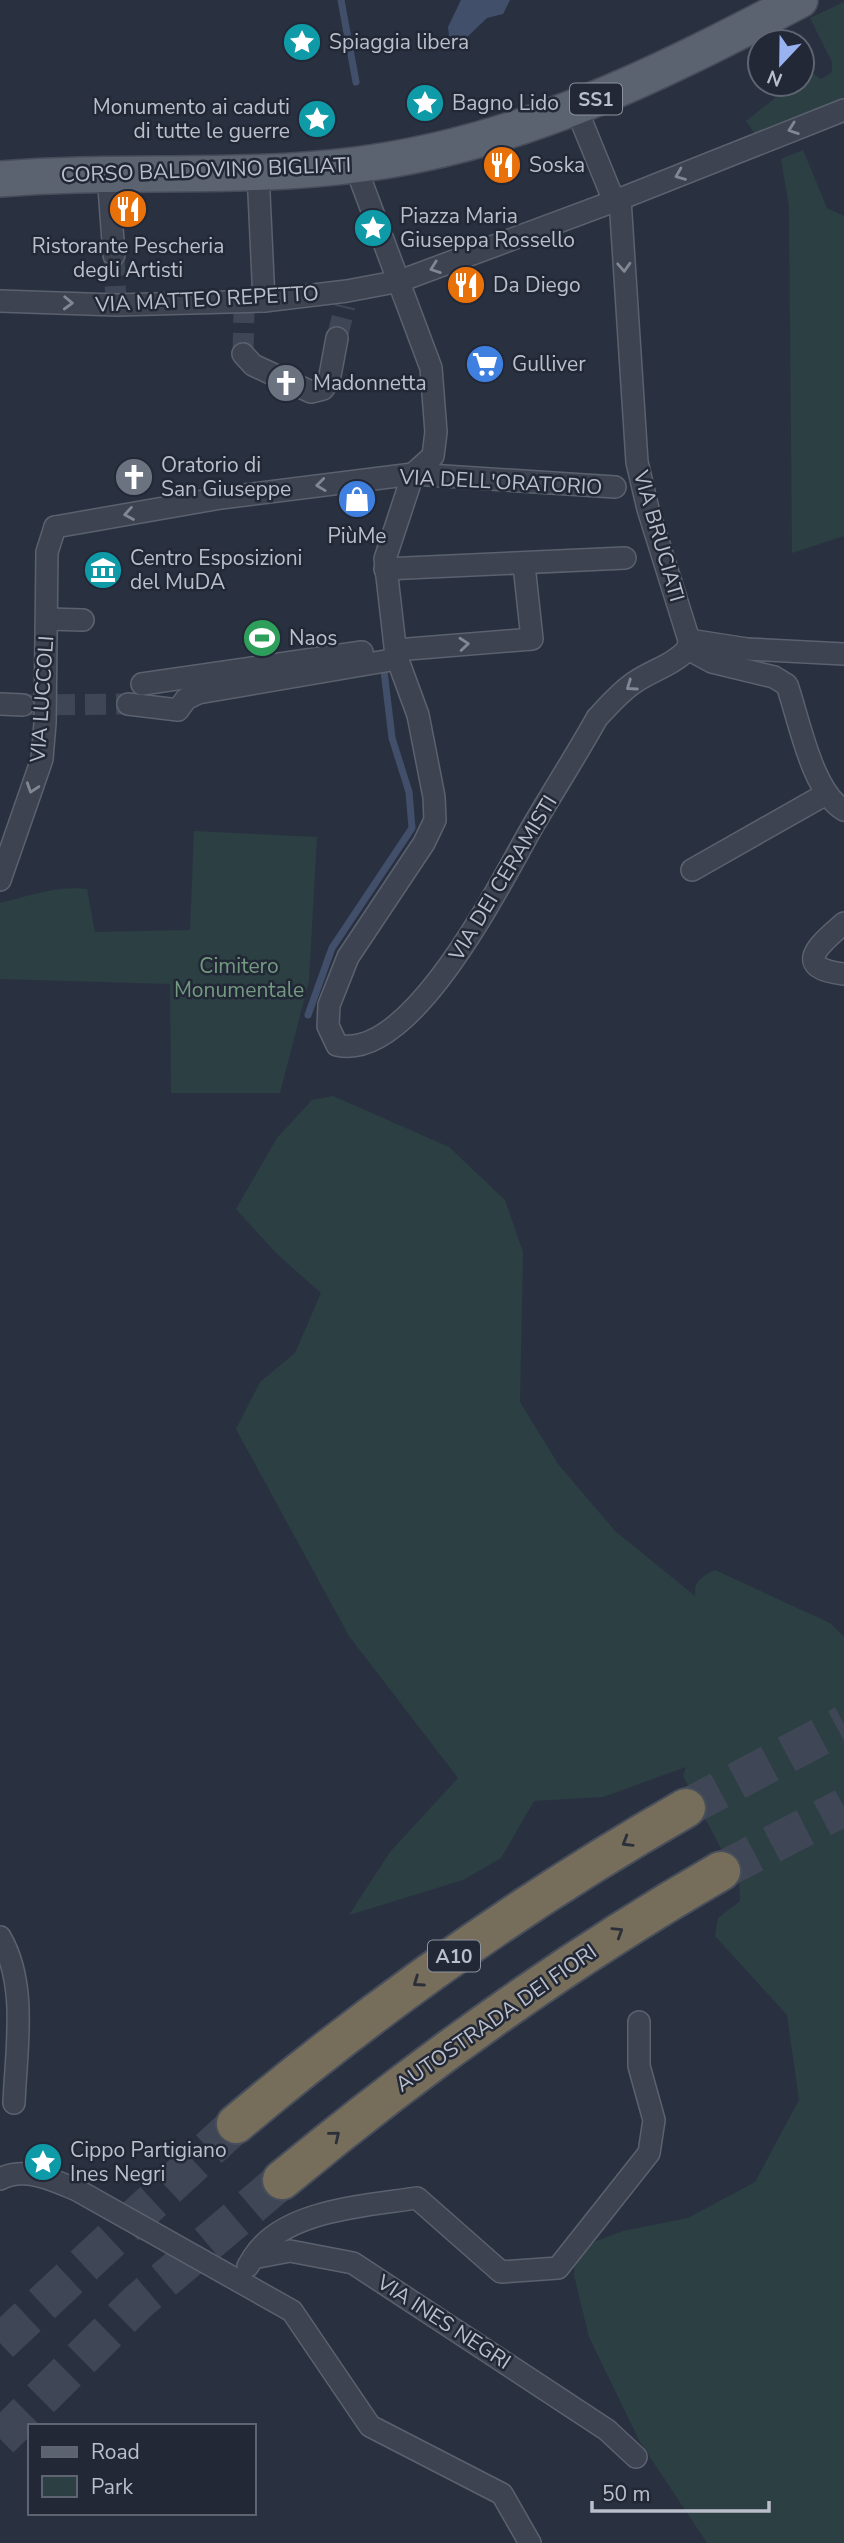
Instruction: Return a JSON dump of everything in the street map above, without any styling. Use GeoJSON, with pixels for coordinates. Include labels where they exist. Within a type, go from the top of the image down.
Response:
{"type":"FeatureCollection","features":[{"type":"Feature","properties":{"kind":"highway","name":"A10"},"geometry":{"type":"LineString","coordinates":[[236,2124],[333,2045],[459,1953],[547,1892],[686,1808]]}},
{"type":"Feature","properties":{"kind":"highway","name":"AUTOSTRADA DEI FIORI"},"geometry":{"type":"LineString","coordinates":[[282,2180],[366,2111],[511,2004],[605,1940],[721,1871]]}},
{"type":"Feature","properties":{"kind":"main road","name":"CORSO BALDOVINO BIGLIATI"},"geometry":{"type":"LineString","coordinates":[[0,179],[258,172],[355,165],[449,148],[576,108],[662,72],[800,0]]}},
{"type":"Feature","properties":{"kind":"street","name":"VIA BRUCIATI"},"geometry":{"type":"LineString","coordinates":[[576,108],[617,200],[638,462],[648,509],[689,645]]}},
{"type":"Feature","properties":{"kind":"street","name":"VIA MATTEO REPETTO"},"geometry":{"type":"LineString","coordinates":[[0,301],[116,305],[250,304],[346,299],[617,200],[844,110]]}},
{"type":"Feature","properties":{"kind":"street"},"geometry":{"type":"LineString","coordinates":[[355,165],[400,281]]}},
{"type":"Feature","properties":{"kind":"street"},"geometry":{"type":"LineString","coordinates":[[250,304],[258,172]]}},
{"type":"Feature","properties":{"kind":"street"},"geometry":{"type":"LineString","coordinates":[[108,174],[114,256]]}},
{"type":"Feature","properties":{"kind":"street","name":"VIA DEI CERAMISTI"},"geometry":{"type":"LineString","coordinates":[[400,281],[431,368],[436,432],[433,456],[413,474],[387,547],[385,569],[396,652],[418,715],[434,797],[435,820],[424,843],[348,957],[329,1004],[328,1026],[337,1045],[346,1047],[367,1042],[398,1021],[447,971],[479,923],[597,718],[614,699],[635,682],[678,660],[689,645]]}},
{"type":"Feature","properties":{"kind":"street"},"geometry":{"type":"LineString","coordinates":[[243,354],[253,365],[311,392],[323,389],[329,381],[337,338]]}},
{"type":"Feature","properties":{"kind":"street","name":"VIA DELL'ORATORIO"},"geometry":{"type":"LineString","coordinates":[[51,521],[413,474],[615,487]]}},
{"type":"Feature","properties":{"kind":"street","name":"VIA LUCCOLI"},"geometry":{"type":"LineString","coordinates":[[0,880],[42,759],[47,552],[51,521]]}},
{"type":"Feature","properties":{"kind":"street"},"geometry":{"type":"LineString","coordinates":[[385,569],[524,565],[625,558]]}},
{"type":"Feature","properties":{"kind":"street"},"geometry":{"type":"LineString","coordinates":[[142,684],[396,652],[532,639],[524,565]]}},
{"type":"Feature","properties":{"kind":"street"},"geometry":{"type":"LineString","coordinates":[[47,619],[83,620]]}},
{"type":"Feature","properties":{"kind":"street"},"geometry":{"type":"LineString","coordinates":[[689,645],[844,654]]}},
{"type":"Feature","properties":{"kind":"street"},"geometry":{"type":"LineString","coordinates":[[689,645],[712,662],[774,677],[787,685],[818,779],[826,794],[844,810]]}},
{"type":"Feature","properties":{"kind":"street"},"geometry":{"type":"LineString","coordinates":[[128,704],[178,710],[186,699],[198,693],[396,652]]}},
{"type":"Feature","properties":{"kind":"street"},"geometry":{"type":"LineString","coordinates":[[0,704],[23,705]]}},
{"type":"Feature","properties":{"kind":"street"},"geometry":{"type":"LineString","coordinates":[[692,870],[826,794]]}},
{"type":"Feature","properties":{"kind":"street"},"geometry":{"type":"LineString","coordinates":[[844,923],[820,944],[813,956],[814,963],[821,970],[844,974]]}},
{"type":"Feature","properties":{"kind":"street"},"geometry":{"type":"LineString","coordinates":[[0,1937],[8,1951],[17,1993],[14,2103]]}},
{"type":"Feature","properties":{"kind":"street"},"geometry":{"type":"LineString","coordinates":[[240,2279],[263,2242],[292,2223],[417,2198],[501,2272],[558,2268],[649,2153],[654,2120],[639,2066],[639,2022]]}},
{"type":"Feature","properties":{"kind":"street"},"geometry":{"type":"LineString","coordinates":[[6,2176],[41,2176],[77,2190],[240,2279],[292,2311],[370,2426],[502,2494],[530,2543]]}},
{"type":"Feature","properties":{"kind":"street","name":"VIA INES NEGRI"},"geometry":{"type":"LineString","coordinates":[[253,2258],[290,2251],[353,2263],[482,2345],[607,2430],[636,2457]]}},
{"type":"Feature","properties":{"kind":"green space"},"geometry":{"type":"Polygon","coordinates":[[[844,2],[844,105],[757,137],[746,121],[775,98],[816,98],[816,76],[821,79],[832,72],[832,62],[810,18],[844,2]]]}},
{"type":"Feature","properties":{"kind":"green space"},"geometry":{"type":"Polygon","coordinates":[[[803,150],[827,208],[844,216],[844,536],[792,553],[789,206],[781,159],[803,150]]]}},
{"type":"Feature","properties":{"kind":"green space","name":"Cimitero Monumentale"},"geometry":{"type":"Polygon","coordinates":[[[194,831],[317,837],[309,981],[280,1093],[171,1093],[170,984],[0,979],[0,903],[32,894],[87,889],[95,932],[190,930],[194,831]]]}},
{"type":"Feature","properties":{"kind":"green space"},"geometry":{"type":"Polygon","coordinates":[[[333,1096],[449,1147],[505,1200],[523,1252],[520,1402],[558,1464],[615,1531],[695,1596],[699,1580],[715,1570],[830,1623],[844,1637],[844,2543],[707,2543],[640,2442],[589,2337],[574,2275],[575,2265],[591,2243],[623,2231],[688,2218],[755,2182],[799,2100],[787,2015],[715,1936],[718,1918],[740,1901],[739,1883],[683,1776],[686,1767],[603,1797],[534,1801],[501,1858],[463,1880],[349,1915],[390,1852],[458,1778],[349,1636],[236,1429],[260,1382],[295,1353],[321,1293],[276,1253],[236,1209],[277,1138],[312,1100],[333,1096]]]}},
{"type":"Feature","properties":{"kind":"water"},"geometry":{"type":"Polygon","coordinates":[[[461,0],[510,0],[503,14],[487,18],[464,40],[449,36],[448,27],[461,0]]]}},
{"type":"Feature","properties":{"kind":"waterway"},"geometry":{"type":"LineString","coordinates":[[341,0],[356,82]]}},
{"type":"Feature","properties":{"kind":"waterway"},"geometry":{"type":"LineString","coordinates":[[308,1015],[332,948],[412,828],[409,792],[392,738],[384,671]]}},
{"type":"Feature","properties":{"kind":"tunnel"},"geometry":{"type":"LineString","coordinates":[[114,255],[116,305]]}},
{"type":"Feature","properties":{"kind":"tunnel"},"geometry":{"type":"LineString","coordinates":[[337,338],[345,306]]}},
{"type":"Feature","properties":{"kind":"tunnel"},"geometry":{"type":"LineString","coordinates":[[243,354],[244,309]]}},
{"type":"Feature","properties":{"kind":"tunnel"},"geometry":{"type":"LineString","coordinates":[[23,705],[128,704]]}},
{"type":"Feature","properties":{"kind":"tunnel"},"geometry":{"type":"LineString","coordinates":[[686,1808],[844,1724]]}},
{"type":"Feature","properties":{"kind":"tunnel"},"geometry":{"type":"LineString","coordinates":[[721,1871],[844,1807]]}},
{"type":"Feature","properties":{"kind":"tunnel"},"geometry":{"type":"LineString","coordinates":[[0,2343],[236,2124]]}},
{"type":"Feature","properties":{"kind":"tunnel"},"geometry":{"type":"LineString","coordinates":[[0,2439],[138,2302],[282,2180]]}},
{"type":"Feature","properties":{"kind":"place","name":"Spiaggia libera"},"geometry":{"type":"Point","coordinates":[302,42]}},
{"type":"Feature","properties":{"kind":"place","name":"Bagno Lido"},"geometry":{"type":"Point","coordinates":[425,103]}},
{"type":"Feature","properties":{"kind":"place","name":"Monumento ai caduti di tutte le guerre"},"geometry":{"type":"Point","coordinates":[317,119]}},
{"type":"Feature","properties":{"kind":"place","name":"Soska"},"geometry":{"type":"Point","coordinates":[502,165]}},
{"type":"Feature","properties":{"kind":"place","name":"Ristorante Pescheria degli Artisti"},"geometry":{"type":"Point","coordinates":[128,209]}},
{"type":"Feature","properties":{"kind":"place","name":"Piazza Maria Giuseppa Rossello"},"geometry":{"type":"Point","coordinates":[373,228]}},
{"type":"Feature","properties":{"kind":"place","name":"Da Diego"},"geometry":{"type":"Point","coordinates":[466,285]}},
{"type":"Feature","properties":{"kind":"place","name":"Gulliver"},"geometry":{"type":"Point","coordinates":[485,364]}},
{"type":"Feature","properties":{"kind":"place","name":"Madonnetta"},"geometry":{"type":"Point","coordinates":[286,383]}},
{"type":"Feature","properties":{"kind":"place","name":"Oratorio di San Giuseppe"},"geometry":{"type":"Point","coordinates":[134,477]}},
{"type":"Feature","properties":{"kind":"place","name":"PiùMe"},"geometry":{"type":"Point","coordinates":[357,499]}},
{"type":"Feature","properties":{"kind":"place","name":"Centro Esposizioni del MuDA"},"geometry":{"type":"Point","coordinates":[103,570]}},
{"type":"Feature","properties":{"kind":"place","name":"Naos"},"geometry":{"type":"Point","coordinates":[262,638]}},
{"type":"Feature","properties":{"kind":"place","name":"Cippo Partigiano Ines Negri"},"geometry":{"type":"Point","coordinates":[43,2162]}}]}
